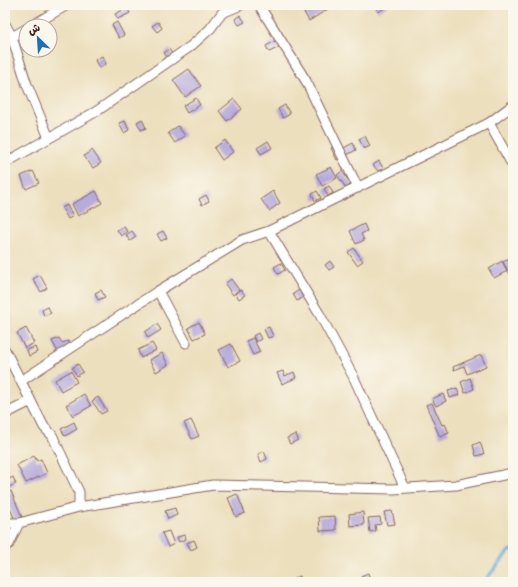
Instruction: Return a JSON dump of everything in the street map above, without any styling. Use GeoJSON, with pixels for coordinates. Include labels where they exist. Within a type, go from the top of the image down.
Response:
{"type":"FeatureCollection","features":[{"type":"Feature","properties":{"kind":"street"},"geometry":{"type":"LineString","coordinates":[[45,18],[67,5]]}},
{"type":"Feature","properties":{"kind":"street"},"geometry":{"type":"LineString","coordinates":[[5,163],[97,111],[185,51],[210,29],[222,12],[241,5]]}},
{"type":"Feature","properties":{"kind":"street"},"geometry":{"type":"LineString","coordinates":[[259,5],[306,81],[358,188]]}},
{"type":"Feature","properties":{"kind":"street"},"geometry":{"type":"LineString","coordinates":[[5,24],[8,39],[49,138]]}},
{"type":"Feature","properties":{"kind":"street"},"geometry":{"type":"LineString","coordinates":[[8,39],[18,33]]}},
{"type":"Feature","properties":{"kind":"street"},"geometry":{"type":"LineString","coordinates":[[21,381],[158,291],[242,240],[269,231],[489,123],[513,105]]}},
{"type":"Feature","properties":{"kind":"street"},"geometry":{"type":"LineString","coordinates":[[489,123],[513,166]]}},
{"type":"Feature","properties":{"kind":"street"},"geometry":{"type":"LineString","coordinates":[[269,231],[320,315],[353,376],[405,488]]}},
{"type":"Feature","properties":{"kind":"street"},"geometry":{"type":"LineString","coordinates":[[158,291],[186,343]]}},
{"type":"Feature","properties":{"kind":"street"},"geometry":{"type":"LineString","coordinates":[[5,350],[44,427],[52,435],[80,492],[79,507]]}},
{"type":"Feature","properties":{"kind":"street"},"geometry":{"type":"LineString","coordinates":[[5,414],[31,401]]}},
{"type":"Feature","properties":{"kind":"street"},"geometry":{"type":"LineString","coordinates":[[5,523],[19,523],[79,507],[213,485],[405,488],[456,485],[513,473]]}},
{"type":"Feature","properties":{"kind":"street"},"geometry":{"type":"LineString","coordinates":[[5,546],[9,544],[19,523]]}},
{"type":"Feature","properties":{"kind":"building"},"geometry":{"type":"Polygon","coordinates":[[[308,5],[326,5],[328,9],[309,21],[302,9],[308,5]]]}},
{"type":"Feature","properties":{"kind":"building"},"geometry":{"type":"Polygon","coordinates":[[[374,5],[390,5],[378,12],[374,5]]]}},
{"type":"Feature","properties":{"kind":"building"},"geometry":{"type":"Polygon","coordinates":[[[127,8],[130,13],[118,19],[115,14],[127,8]]]}},
{"type":"Feature","properties":{"kind":"building"},"geometry":{"type":"Polygon","coordinates":[[[240,15],[245,22],[239,25],[235,19],[240,15]]]}},
{"type":"Feature","properties":{"kind":"building"},"geometry":{"type":"Polygon","coordinates":[[[117,22],[124,35],[119,38],[112,25],[117,22]]]}},
{"type":"Feature","properties":{"kind":"building"},"geometry":{"type":"Polygon","coordinates":[[[158,22],[162,28],[157,32],[152,26],[158,22]]]}},
{"type":"Feature","properties":{"kind":"building"},"geometry":{"type":"Polygon","coordinates":[[[277,40],[280,47],[269,52],[266,46],[277,40]]]}},
{"type":"Feature","properties":{"kind":"building"},"geometry":{"type":"Polygon","coordinates":[[[169,49],[173,55],[168,58],[164,53],[169,49]]]}},
{"type":"Feature","properties":{"kind":"building"},"geometry":{"type":"Polygon","coordinates":[[[102,56],[106,64],[99,68],[95,60],[102,56]]]}},
{"type":"Feature","properties":{"kind":"building"},"geometry":{"type":"Polygon","coordinates":[[[189,69],[201,86],[185,97],[173,80],[189,69]]]}},
{"type":"Feature","properties":{"kind":"building"},"geometry":{"type":"Polygon","coordinates":[[[196,98],[200,105],[187,113],[183,106],[196,98]]]}},
{"type":"Feature","properties":{"kind":"building"},"geometry":{"type":"Polygon","coordinates":[[[234,99],[242,109],[227,121],[219,111],[234,99]]]}},
{"type":"Feature","properties":{"kind":"building"},"geometry":{"type":"Polygon","coordinates":[[[285,105],[290,114],[283,118],[278,109],[285,105]]]}},
{"type":"Feature","properties":{"kind":"building"},"geometry":{"type":"Polygon","coordinates":[[[142,119],[146,128],[141,130],[137,122],[142,119]]]}},
{"type":"Feature","properties":{"kind":"building"},"geometry":{"type":"Polygon","coordinates":[[[125,121],[129,130],[124,133],[119,123],[125,121]]]}},
{"type":"Feature","properties":{"kind":"building"},"geometry":{"type":"Polygon","coordinates":[[[178,126],[185,136],[175,143],[168,133],[178,126]]]}},
{"type":"Feature","properties":{"kind":"building"},"geometry":{"type":"Polygon","coordinates":[[[365,136],[370,146],[364,149],[359,139],[365,136]]]}},
{"type":"Feature","properties":{"kind":"building"},"geometry":{"type":"Polygon","coordinates":[[[225,140],[233,152],[222,160],[214,148],[225,140]]]}},
{"type":"Feature","properties":{"kind":"building"},"geometry":{"type":"Polygon","coordinates":[[[268,141],[272,148],[261,154],[257,148],[268,141]]]}},
{"type":"Feature","properties":{"kind":"building"},"geometry":{"type":"Polygon","coordinates":[[[339,143],[342,149],[353,143],[356,150],[337,160],[331,148],[339,143]]]}},
{"type":"Feature","properties":{"kind":"building"},"geometry":{"type":"Polygon","coordinates":[[[92,150],[101,163],[93,168],[84,156],[92,150]]]}},
{"type":"Feature","properties":{"kind":"building"},"geometry":{"type":"Polygon","coordinates":[[[379,161],[383,168],[378,171],[373,165],[379,161]]]}},
{"type":"Feature","properties":{"kind":"building"},"geometry":{"type":"Polygon","coordinates":[[[331,167],[337,178],[322,186],[316,174],[331,167]]]}},
{"type":"Feature","properties":{"kind":"building"},"geometry":{"type":"Polygon","coordinates":[[[33,171],[39,183],[26,189],[21,176],[33,171]]]}},
{"type":"Feature","properties":{"kind":"building"},"geometry":{"type":"Polygon","coordinates":[[[342,171],[351,184],[346,188],[337,175],[342,171]]]}},
{"type":"Feature","properties":{"kind":"building"},"geometry":{"type":"Polygon","coordinates":[[[329,186],[333,193],[328,196],[324,189],[329,186]]]}},
{"type":"Feature","properties":{"kind":"building"},"geometry":{"type":"Polygon","coordinates":[[[96,191],[102,203],[78,216],[72,204],[96,191]]]}},
{"type":"Feature","properties":{"kind":"building"},"geometry":{"type":"Polygon","coordinates":[[[273,191],[280,203],[269,211],[261,199],[273,191]]]}},
{"type":"Feature","properties":{"kind":"building"},"geometry":{"type":"Polygon","coordinates":[[[317,191],[321,198],[315,201],[312,194],[317,191]]]}},
{"type":"Feature","properties":{"kind":"building"},"geometry":{"type":"Polygon","coordinates":[[[206,195],[209,201],[202,205],[199,199],[206,195]]]}},
{"type":"Feature","properties":{"kind":"building"},"geometry":{"type":"Polygon","coordinates":[[[67,205],[73,216],[68,219],[62,208],[67,205]]]}},
{"type":"Feature","properties":{"kind":"building"},"geometry":{"type":"Polygon","coordinates":[[[364,224],[367,231],[361,234],[364,240],[356,244],[350,231],[364,224]]]}},
{"type":"Feature","properties":{"kind":"building"},"geometry":{"type":"Polygon","coordinates":[[[124,226],[127,232],[121,236],[117,230],[124,226]]]}},
{"type":"Feature","properties":{"kind":"building"},"geometry":{"type":"Polygon","coordinates":[[[132,231],[136,237],[130,241],[126,235],[132,231]]]}},
{"type":"Feature","properties":{"kind":"building"},"geometry":{"type":"Polygon","coordinates":[[[163,231],[167,238],[161,241],[157,234],[163,231]]]}},
{"type":"Feature","properties":{"kind":"building"},"geometry":{"type":"Polygon","coordinates":[[[354,248],[363,261],[357,265],[348,252],[354,248]]]}},
{"type":"Feature","properties":{"kind":"building"},"geometry":{"type":"Polygon","coordinates":[[[510,258],[513,263],[513,272],[510,274],[503,262],[510,258]]]}},
{"type":"Feature","properties":{"kind":"building"},"geometry":{"type":"Polygon","coordinates":[[[330,261],[334,267],[329,270],[325,265],[330,261]]]}},
{"type":"Feature","properties":{"kind":"building"},"geometry":{"type":"Polygon","coordinates":[[[502,261],[507,271],[494,278],[489,269],[502,261]]]}},
{"type":"Feature","properties":{"kind":"building"},"geometry":{"type":"Polygon","coordinates":[[[281,263],[285,270],[278,274],[274,267],[281,263]]]}},
{"type":"Feature","properties":{"kind":"building"},"geometry":{"type":"Polygon","coordinates":[[[40,275],[47,288],[41,292],[33,279],[40,275]]]}},
{"type":"Feature","properties":{"kind":"building"},"geometry":{"type":"Polygon","coordinates":[[[231,279],[239,290],[233,295],[225,284],[231,279]]]}},
{"type":"Feature","properties":{"kind":"building"},"geometry":{"type":"Polygon","coordinates":[[[101,290],[105,297],[98,300],[95,293],[101,290]]]}},
{"type":"Feature","properties":{"kind":"building"},"geometry":{"type":"Polygon","coordinates":[[[241,290],[245,295],[239,299],[235,293],[241,290]]]}},
{"type":"Feature","properties":{"kind":"building"},"geometry":{"type":"Polygon","coordinates":[[[299,290],[303,297],[297,301],[293,294],[299,290]]]}},
{"type":"Feature","properties":{"kind":"building"},"geometry":{"type":"Polygon","coordinates":[[[48,307],[51,313],[44,316],[42,310],[48,307]]]}},
{"type":"Feature","properties":{"kind":"building"},"geometry":{"type":"Polygon","coordinates":[[[199,322],[205,334],[194,339],[188,328],[199,322]]]}},
{"type":"Feature","properties":{"kind":"building"},"geometry":{"type":"Polygon","coordinates":[[[157,324],[161,330],[148,338],[145,332],[157,324]]]}},
{"type":"Feature","properties":{"kind":"building"},"geometry":{"type":"Polygon","coordinates":[[[269,327],[273,336],[268,338],[264,329],[269,327]]]}},
{"type":"Feature","properties":{"kind":"building"},"geometry":{"type":"Polygon","coordinates":[[[26,328],[34,343],[25,348],[17,333],[26,328]]]}},
{"type":"Feature","properties":{"kind":"building"},"geometry":{"type":"Polygon","coordinates":[[[258,333],[261,339],[256,342],[253,336],[258,333]]]}},
{"type":"Feature","properties":{"kind":"building"},"geometry":{"type":"Polygon","coordinates":[[[59,338],[62,343],[68,341],[73,351],[61,358],[52,341],[59,338]]]}},
{"type":"Feature","properties":{"kind":"building"},"geometry":{"type":"Polygon","coordinates":[[[253,338],[260,352],[253,355],[246,341],[253,338]]]}},
{"type":"Feature","properties":{"kind":"building"},"geometry":{"type":"Polygon","coordinates":[[[152,343],[156,350],[141,358],[138,350],[152,343]]]}},
{"type":"Feature","properties":{"kind":"building"},"geometry":{"type":"Polygon","coordinates":[[[231,344],[240,361],[228,367],[219,350],[231,344]]]}},
{"type":"Feature","properties":{"kind":"building"},"geometry":{"type":"Polygon","coordinates":[[[35,347],[37,352],[29,356],[27,350],[35,347]]]}},
{"type":"Feature","properties":{"kind":"building"},"geometry":{"type":"Polygon","coordinates":[[[162,353],[168,365],[156,372],[149,360],[162,353]]]}},
{"type":"Feature","properties":{"kind":"building"},"geometry":{"type":"Polygon","coordinates":[[[481,355],[486,366],[467,374],[464,366],[454,370],[453,367],[481,355]]]}},
{"type":"Feature","properties":{"kind":"building"},"geometry":{"type":"Polygon","coordinates":[[[78,364],[83,372],[77,376],[72,368],[78,364]]]}},
{"type":"Feature","properties":{"kind":"building"},"geometry":{"type":"Polygon","coordinates":[[[71,371],[77,382],[61,391],[55,380],[71,371]]]}},
{"type":"Feature","properties":{"kind":"building"},"geometry":{"type":"Polygon","coordinates":[[[283,371],[285,376],[294,372],[296,378],[282,384],[277,373],[283,371]]]}},
{"type":"Feature","properties":{"kind":"building"},"geometry":{"type":"Polygon","coordinates":[[[470,378],[474,389],[465,393],[461,382],[470,378]]]}},
{"type":"Feature","properties":{"kind":"building"},"geometry":{"type":"Polygon","coordinates":[[[457,388],[459,395],[450,398],[448,391],[457,388]]]}},
{"type":"Feature","properties":{"kind":"building"},"geometry":{"type":"Polygon","coordinates":[[[84,394],[91,406],[73,416],[66,405],[84,394]]]}},
{"type":"Feature","properties":{"kind":"building"},"geometry":{"type":"Polygon","coordinates":[[[443,394],[446,401],[436,406],[432,399],[443,394]]]}},
{"type":"Feature","properties":{"kind":"building"},"geometry":{"type":"Polygon","coordinates":[[[98,397],[107,411],[101,414],[92,401],[98,397]]]}},
{"type":"Feature","properties":{"kind":"building"},"geometry":{"type":"Polygon","coordinates":[[[432,403],[442,425],[445,424],[449,433],[440,437],[426,405],[432,403]]]}},
{"type":"Feature","properties":{"kind":"building"},"geometry":{"type":"Polygon","coordinates":[[[191,420],[199,436],[192,439],[184,423],[191,420]]]}},
{"type":"Feature","properties":{"kind":"building"},"geometry":{"type":"Polygon","coordinates":[[[74,422],[77,429],[65,436],[61,429],[74,422]]]}},
{"type":"Feature","properties":{"kind":"building"},"geometry":{"type":"Polygon","coordinates":[[[296,434],[298,440],[290,444],[287,438],[296,434]]]}},
{"type":"Feature","properties":{"kind":"building"},"geometry":{"type":"Polygon","coordinates":[[[480,442],[484,454],[476,456],[473,445],[480,442]]]}},
{"type":"Feature","properties":{"kind":"building"},"geometry":{"type":"Polygon","coordinates":[[[264,451],[267,459],[261,462],[258,454],[264,451]]]}},
{"type":"Feature","properties":{"kind":"building"},"geometry":{"type":"Polygon","coordinates":[[[34,456],[37,461],[41,459],[47,473],[26,483],[17,465],[34,456]]]}},
{"type":"Feature","properties":{"kind":"building"},"geometry":{"type":"Polygon","coordinates":[[[13,477],[16,484],[9,487],[6,481],[13,477]]]}},
{"type":"Feature","properties":{"kind":"building"},"geometry":{"type":"Polygon","coordinates":[[[11,491],[22,517],[15,520],[5,497],[5,494],[11,491]]]}},
{"type":"Feature","properties":{"kind":"building"},"geometry":{"type":"Polygon","coordinates":[[[513,492],[513,501],[511,501],[509,493],[513,492]]]}},
{"type":"Feature","properties":{"kind":"building"},"geometry":{"type":"Polygon","coordinates":[[[237,494],[245,513],[236,517],[228,498],[237,494]]]}},
{"type":"Feature","properties":{"kind":"building"},"geometry":{"type":"Polygon","coordinates":[[[175,508],[177,515],[168,519],[165,511],[175,508]]]}},
{"type":"Feature","properties":{"kind":"building"},"geometry":{"type":"Polygon","coordinates":[[[392,511],[395,524],[387,525],[384,512],[392,511]]]}},
{"type":"Feature","properties":{"kind":"building"},"geometry":{"type":"Polygon","coordinates":[[[363,512],[364,525],[350,526],[349,514],[363,512]]]}},
{"type":"Feature","properties":{"kind":"building"},"geometry":{"type":"Polygon","coordinates":[[[335,516],[336,530],[320,531],[319,517],[335,516]]]}},
{"type":"Feature","properties":{"kind":"building"},"geometry":{"type":"Polygon","coordinates":[[[380,517],[381,524],[375,525],[376,531],[370,532],[368,518],[380,517]]]}},
{"type":"Feature","properties":{"kind":"building"},"geometry":{"type":"Polygon","coordinates":[[[169,531],[174,544],[168,547],[162,533],[169,531]]]}},
{"type":"Feature","properties":{"kind":"building"},"geometry":{"type":"Polygon","coordinates":[[[185,535],[186,539],[179,542],[177,537],[185,535]]]}},
{"type":"Feature","properties":{"kind":"building"},"geometry":{"type":"Polygon","coordinates":[[[194,540],[197,547],[191,550],[187,543],[194,540]]]}},
{"type":"Feature","properties":{"kind":"building"},"geometry":{"type":"Polygon","coordinates":[[[368,573],[370,580],[363,582],[361,576],[368,573]]]}},
{"type":"Feature","properties":{"kind":"building"},"geometry":{"type":"Polygon","coordinates":[[[300,576],[303,582],[287,582],[300,576]]]}},
{"type":"Feature","properties":{"kind":"waterway"},"geometry":{"type":"LineString","coordinates":[[484,582],[509,551],[513,550]]}}]}
